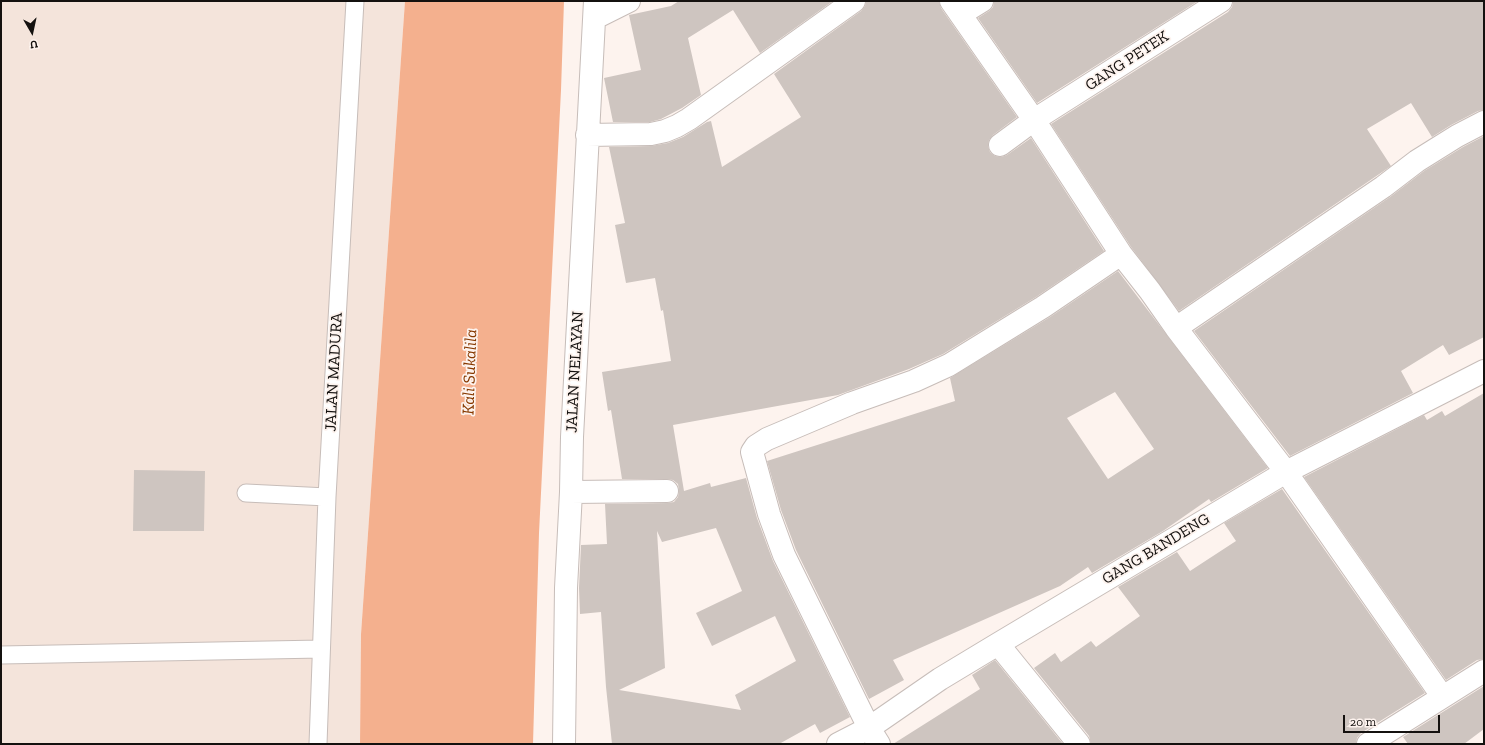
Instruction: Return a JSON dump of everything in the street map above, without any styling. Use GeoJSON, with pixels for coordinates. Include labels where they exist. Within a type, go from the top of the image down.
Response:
{"type":"FeatureCollection","features":[{"type":"Feature","properties":{"kind":"street"},"geometry":{"type":"LineString","coordinates":[[595,9],[629,1]]}},
{"type":"Feature","properties":{"kind":"street"},"geometry":{"type":"LineString","coordinates":[[588,135],[651,134],[665,131],[677,126],[689,119],[854,1]]}},
{"type":"Feature","properties":{"kind":"street"},"geometry":{"type":"LineString","coordinates":[[982,1],[956,7],[1034,120],[1121,254],[1286,472],[1442,696]]}},
{"type":"Feature","properties":{"kind":"street","name":"GANG PETEK"},"geometry":{"type":"LineString","coordinates":[[1000,145],[1034,120],[1220,1]]}},
{"type":"Feature","properties":{"kind":"street","name":"JALAN NELAYAN"},"geometry":{"type":"LineString","coordinates":[[564,744],[566,588],[572,437],[595,9]]}},
{"type":"Feature","properties":{"kind":"street"},"geometry":{"type":"LineString","coordinates":[[1176,328],[1383,187],[1417,161],[1457,136],[1484,122]]}},
{"type":"Feature","properties":{"kind":"street"},"geometry":{"type":"LineString","coordinates":[[874,736],[784,554],[769,514],[752,452],[756,446],[767,439],[852,403],[914,381],[949,365],[1043,307],[1121,254]]}},
{"type":"Feature","properties":{"kind":"street","name":"GANG BANDENG"},"geometry":{"type":"LineString","coordinates":[[838,744],[874,736],[940,679],[1286,472],[1484,371]]}},
{"type":"Feature","properties":{"kind":"street"},"geometry":{"type":"LineString","coordinates":[[571,492],[667,491]]}},
{"type":"Feature","properties":{"kind":"street"},"geometry":{"type":"LineString","coordinates":[[998,644],[1079,744]]}},
{"type":"Feature","properties":{"kind":"street"},"geometry":{"type":"LineString","coordinates":[[1368,744],[1442,696],[1484,671]]}},
{"type":"Feature","properties":{"kind":"lane","name":"JALAN MADURA"},"geometry":{"type":"LineString","coordinates":[[318,744],[327,497],[354,1]]}},
{"type":"Feature","properties":{"kind":"lane"},"geometry":{"type":"LineString","coordinates":[[246,493],[327,497]]}},
{"type":"Feature","properties":{"kind":"lane"},"geometry":{"type":"LineString","coordinates":[[1,656],[321,649]]}},
{"type":"Feature","properties":{"kind":"shaded area"},"geometry":{"type":"Polygon","coordinates":[[[1,1],[405,1],[361,634],[360,744],[1,744],[1,1]]]}},
{"type":"Feature","properties":{"kind":"water","name":"Kali Sukalila"},"geometry":{"type":"Polygon","coordinates":[[[405,1],[564,1],[539,533],[533,744],[360,744],[361,634],[405,1]]]}},
{"type":"Feature","properties":{"kind":"building"},"geometry":{"type":"Polygon","coordinates":[[[679,1],[833,1],[760,53],[733,10],[688,38],[701,95],[682,108],[661,119],[650,122],[613,122],[604,78],[641,70],[629,15],[671,6],[679,1]]]}},
{"type":"Feature","properties":{"kind":"building"},"geometry":{"type":"Polygon","coordinates":[[[866,1],[939,1],[941,8],[1017,117],[993,135],[989,140],[988,146],[990,152],[995,156],[1002,157],[1031,138],[1104,251],[1036,297],[943,354],[909,369],[838,395],[673,425],[684,491],[710,483],[711,487],[746,478],[757,518],[773,561],[850,717],[820,733],[815,724],[779,744],[612,744],[606,687],[601,612],[580,614],[579,588],[581,545],[607,544],[605,504],[674,502],[678,497],[679,491],[678,484],[673,480],[622,479],[611,410],[608,411],[602,372],[671,361],[663,310],[661,311],[655,278],[626,283],[615,225],[625,223],[609,147],[651,146],[668,143],[683,137],[711,121],[722,167],[801,117],[774,74],[861,11],[865,6],[866,1]],[[716,528],[662,542],[657,531],[665,668],[619,690],[741,710],[735,695],[796,661],[775,616],[712,646],[696,613],[742,591],[716,528]]]}},
{"type":"Feature","properties":{"kind":"building"},"geometry":{"type":"Polygon","coordinates":[[[994,1],[1198,1],[1037,103],[978,18],[993,7],[994,1]]]}},
{"type":"Feature","properties":{"kind":"building"},"geometry":{"type":"Polygon","coordinates":[[[1233,1],[1484,1],[1484,110],[1478,111],[1451,125],[1432,137],[1411,103],[1367,129],[1391,166],[1179,311],[1131,247],[1051,124],[1228,12],[1232,7],[1233,1]]]}},
{"type":"Feature","properties":{"kind":"building"},"geometry":{"type":"Polygon","coordinates":[[[1484,136],[1484,337],[1449,355],[1443,345],[1401,371],[1413,393],[1290,456],[1194,331],[1390,197],[1424,171],[1484,136]]]}},
{"type":"Feature","properties":{"kind":"building"},"geometry":{"type":"Polygon","coordinates":[[[1118,271],[1268,468],[1211,502],[1209,499],[1163,531],[1092,573],[1088,567],[1060,586],[893,660],[904,680],[869,699],[796,550],[781,510],[767,461],[955,401],[950,378],[1050,317],[1118,271]],[[1115,392],[1067,418],[1108,479],[1154,449],[1115,392]]]}},
{"type":"Feature","properties":{"kind":"building"},"geometry":{"type":"Polygon","coordinates":[[[1484,393],[1484,659],[1477,660],[1446,680],[1304,477],[1424,415],[1427,420],[1442,411],[1445,416],[1484,393]]]}},
{"type":"Feature","properties":{"kind":"building"},"geometry":{"type":"Polygon","coordinates":[[[134,470],[205,471],[204,531],[133,531],[134,470]]]}},
{"type":"Feature","properties":{"kind":"building"},"geometry":{"type":"Polygon","coordinates":[[[1282,489],[1425,693],[1361,733],[1357,738],[1356,744],[1091,744],[1089,736],[1034,668],[1055,653],[1061,662],[1091,641],[1096,647],[1140,616],[1118,587],[1177,552],[1190,571],[1236,541],[1224,523],[1282,489]]]}},
{"type":"Feature","properties":{"kind":"building"},"geometry":{"type":"Polygon","coordinates":[[[995,660],[1063,744],[893,744],[980,689],[972,675],[995,660]]]}},
{"type":"Feature","properties":{"kind":"building"},"geometry":{"type":"Polygon","coordinates":[[[1484,686],[1484,729],[1464,744],[1408,744],[1403,737],[1484,686]]]}}]}
